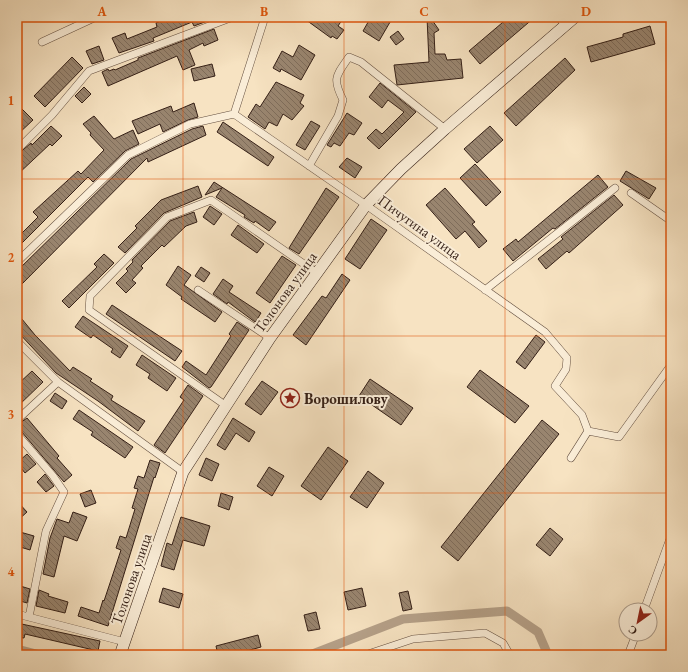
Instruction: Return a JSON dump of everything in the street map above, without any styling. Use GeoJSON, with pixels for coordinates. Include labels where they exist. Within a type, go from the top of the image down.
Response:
{"type":"FeatureCollection","features":[{"type":"Feature","properties":{"kind":"main road","name":"Толонова улица"},"geometry":{"type":"LineString","coordinates":[[120,655],[183,472],[225,405],[270,338],[366,205],[401,169],[562,21],[575,17]]}},
{"type":"Feature","properties":{"kind":"street"},"geometry":{"type":"LineString","coordinates":[[42,42],[96,17]]}},
{"type":"Feature","properties":{"kind":"street"},"geometry":{"type":"LineString","coordinates":[[17,150],[52,115],[89,71],[233,17]]}},
{"type":"Feature","properties":{"kind":"street"},"geometry":{"type":"LineString","coordinates":[[17,262],[128,155],[190,124],[234,114],[265,17]]}},
{"type":"Feature","properties":{"kind":"street"},"geometry":{"type":"LineString","coordinates":[[309,166],[338,116],[343,100],[336,85],[338,72],[349,57],[361,62],[445,129]]}},
{"type":"Feature","properties":{"kind":"street","name":"Пичугина улица"},"geometry":{"type":"LineString","coordinates":[[234,114],[366,205],[545,332],[567,358],[566,369],[555,386],[582,415],[588,431]]}},
{"type":"Feature","properties":{"kind":"street"},"geometry":{"type":"LineString","coordinates":[[485,290],[615,188]]}},
{"type":"Feature","properties":{"kind":"street"},"geometry":{"type":"LineString","coordinates":[[631,192],[671,221]]}},
{"type":"Feature","properties":{"kind":"street"},"geometry":{"type":"LineString","coordinates":[[225,405],[89,310],[90,296],[167,217],[211,200],[317,273]]}},
{"type":"Feature","properties":{"kind":"street"},"geometry":{"type":"LineString","coordinates":[[198,290],[270,338]]}},
{"type":"Feature","properties":{"kind":"street"},"geometry":{"type":"LineString","coordinates":[[17,341],[58,382],[183,472]]}},
{"type":"Feature","properties":{"kind":"street"},"geometry":{"type":"LineString","coordinates":[[571,458],[588,431],[619,437],[671,365]]}},
{"type":"Feature","properties":{"kind":"street"},"geometry":{"type":"LineString","coordinates":[[17,420],[58,382]]}},
{"type":"Feature","properties":{"kind":"street"},"geometry":{"type":"LineString","coordinates":[[17,434],[53,476],[64,492],[46,531],[29,617]]}},
{"type":"Feature","properties":{"kind":"street"},"geometry":{"type":"LineString","coordinates":[[647,602],[671,536]]}},
{"type":"Feature","properties":{"kind":"street"},"geometry":{"type":"LineString","coordinates":[[17,614],[125,642]]}},
{"type":"Feature","properties":{"kind":"street"},"geometry":{"type":"LineString","coordinates":[[365,655],[413,639],[485,633],[503,643],[510,655]]}},
{"type":"Feature","properties":{"kind":"street"},"geometry":{"type":"LineString","coordinates":[[628,655],[633,642]]}},
{"type":"Feature","properties":{"kind":"building"},"geometry":{"type":"Polygon","coordinates":[[[170,17],[209,17],[210,20],[194,26],[192,22],[153,38],[154,41],[119,53],[112,38],[125,33],[127,39],[157,27],[156,23],[170,17]]]}},
{"type":"Feature","properties":{"kind":"building"},"geometry":{"type":"Polygon","coordinates":[[[302,17],[344,17],[338,26],[344,30],[337,39],[332,36],[331,38],[302,17]]]}},
{"type":"Feature","properties":{"kind":"building"},"geometry":{"type":"Polygon","coordinates":[[[371,17],[393,17],[379,41],[363,31],[371,17]]]}},
{"type":"Feature","properties":{"kind":"building"},"geometry":{"type":"Polygon","coordinates":[[[427,17],[430,17],[439,30],[434,33],[435,54],[445,54],[447,60],[461,59],[463,78],[397,85],[394,65],[429,62],[427,17]]]}},
{"type":"Feature","properties":{"kind":"building"},"geometry":{"type":"Polygon","coordinates":[[[509,17],[535,17],[480,64],[469,51],[509,17]]]}},
{"type":"Feature","properties":{"kind":"building"},"geometry":{"type":"Polygon","coordinates":[[[650,26],[655,44],[591,62],[587,47],[623,37],[623,34],[650,26]]]}},
{"type":"Feature","properties":{"kind":"building"},"geometry":{"type":"Polygon","coordinates":[[[214,29],[218,40],[204,46],[203,43],[189,50],[195,65],[183,70],[177,56],[108,86],[102,72],[108,69],[109,71],[115,70],[138,60],[138,58],[214,29]]]}},
{"type":"Feature","properties":{"kind":"building"},"geometry":{"type":"Polygon","coordinates":[[[398,31],[404,39],[396,45],[390,37],[398,31]]]}},
{"type":"Feature","properties":{"kind":"building"},"geometry":{"type":"Polygon","coordinates":[[[299,45],[315,55],[301,80],[281,69],[280,72],[273,68],[282,51],[293,57],[299,45]]]}},
{"type":"Feature","properties":{"kind":"building"},"geometry":{"type":"Polygon","coordinates":[[[99,46],[104,60],[92,64],[86,51],[99,46]]]}},
{"type":"Feature","properties":{"kind":"building"},"geometry":{"type":"Polygon","coordinates":[[[72,57],[83,68],[45,107],[34,96],[72,57]]]}},
{"type":"Feature","properties":{"kind":"building"},"geometry":{"type":"Polygon","coordinates":[[[565,58],[575,70],[516,126],[504,113],[565,58]]]}},
{"type":"Feature","properties":{"kind":"building"},"geometry":{"type":"Polygon","coordinates":[[[212,64],[215,76],[194,81],[191,69],[212,64]]]}},
{"type":"Feature","properties":{"kind":"building"},"geometry":{"type":"Polygon","coordinates":[[[276,82],[304,95],[300,103],[304,106],[292,120],[283,114],[277,126],[269,122],[265,129],[248,117],[256,104],[260,107],[276,82]]]}},
{"type":"Feature","properties":{"kind":"building"},"geometry":{"type":"Polygon","coordinates":[[[380,83],[416,112],[379,149],[367,138],[376,129],[382,134],[404,112],[388,100],[382,108],[369,97],[380,83]]]}},
{"type":"Feature","properties":{"kind":"building"},"geometry":{"type":"Polygon","coordinates":[[[84,87],[91,94],[82,103],[75,96],[84,87]]]}},
{"type":"Feature","properties":{"kind":"building"},"geometry":{"type":"Polygon","coordinates":[[[194,103],[198,117],[163,132],[160,124],[138,134],[132,121],[171,106],[173,112],[194,103]]]}},
{"type":"Feature","properties":{"kind":"building"},"geometry":{"type":"Polygon","coordinates":[[[21,108],[33,120],[17,135],[17,113],[21,108]]]}},
{"type":"Feature","properties":{"kind":"building"},"geometry":{"type":"Polygon","coordinates":[[[347,113],[362,123],[354,135],[349,133],[340,146],[334,143],[331,147],[327,145],[347,113]]]}},
{"type":"Feature","properties":{"kind":"building"},"geometry":{"type":"Polygon","coordinates":[[[94,116],[114,139],[133,130],[139,144],[125,151],[93,182],[88,177],[17,248],[17,238],[38,217],[33,212],[78,171],[81,174],[104,150],[90,135],[91,133],[83,124],[94,116]]]}},
{"type":"Feature","properties":{"kind":"building"},"geometry":{"type":"Polygon","coordinates":[[[311,121],[320,126],[305,150],[296,145],[311,121]]]}},
{"type":"Feature","properties":{"kind":"building"},"geometry":{"type":"Polygon","coordinates":[[[223,122],[274,157],[268,166],[217,132],[223,122]]]}},
{"type":"Feature","properties":{"kind":"building"},"geometry":{"type":"Polygon","coordinates":[[[51,126],[62,136],[52,146],[50,144],[17,175],[17,155],[31,143],[32,145],[51,126]]]}},
{"type":"Feature","properties":{"kind":"building"},"geometry":{"type":"Polygon","coordinates":[[[203,126],[206,135],[148,162],[147,158],[21,285],[17,280],[17,271],[131,159],[192,129],[203,126]]]}},
{"type":"Feature","properties":{"kind":"building"},"geometry":{"type":"Polygon","coordinates":[[[490,126],[503,140],[477,163],[464,149],[490,126]]]}},
{"type":"Feature","properties":{"kind":"building"},"geometry":{"type":"Polygon","coordinates":[[[347,158],[362,167],[355,178],[339,167],[347,158]]]}},
{"type":"Feature","properties":{"kind":"building"},"geometry":{"type":"Polygon","coordinates":[[[475,164],[501,192],[486,206],[460,178],[475,164]]]}},
{"type":"Feature","properties":{"kind":"building"},"geometry":{"type":"Polygon","coordinates":[[[626,171],[656,188],[649,199],[620,181],[626,171]]]}},
{"type":"Feature","properties":{"kind":"building"},"geometry":{"type":"Polygon","coordinates":[[[598,175],[608,187],[555,229],[553,228],[513,261],[503,249],[516,239],[518,242],[598,175]]]}},
{"type":"Feature","properties":{"kind":"building"},"geometry":{"type":"Polygon","coordinates":[[[214,182],[276,222],[269,231],[255,221],[254,223],[244,217],[245,215],[216,197],[222,188],[205,195],[214,182]]]}},
{"type":"Feature","properties":{"kind":"building"},"geometry":{"type":"Polygon","coordinates":[[[198,186],[202,197],[164,213],[125,253],[118,247],[137,228],[135,226],[161,200],[198,186]]]}},
{"type":"Feature","properties":{"kind":"building"},"geometry":{"type":"Polygon","coordinates":[[[326,188],[339,197],[299,254],[289,248],[326,188]]]}},
{"type":"Feature","properties":{"kind":"building"},"geometry":{"type":"Polygon","coordinates":[[[445,188],[475,222],[472,224],[487,241],[479,248],[465,231],[456,239],[426,205],[445,188]]]}},
{"type":"Feature","properties":{"kind":"building"},"geometry":{"type":"Polygon","coordinates":[[[614,195],[623,205],[569,253],[567,251],[546,269],[538,259],[563,239],[561,237],[614,195]]]}},
{"type":"Feature","properties":{"kind":"building"},"geometry":{"type":"Polygon","coordinates":[[[210,206],[222,214],[214,225],[203,217],[210,206]]]}},
{"type":"Feature","properties":{"kind":"building"},"geometry":{"type":"Polygon","coordinates":[[[194,212],[197,222],[186,226],[164,247],[162,245],[141,266],[143,268],[132,280],[136,283],[126,293],[116,283],[128,271],[126,269],[133,262],[132,260],[170,221],[194,212]]]}},
{"type":"Feature","properties":{"kind":"building"},"geometry":{"type":"Polygon","coordinates":[[[371,219],[387,230],[360,269],[345,259],[371,219]]]}},
{"type":"Feature","properties":{"kind":"building"},"geometry":{"type":"Polygon","coordinates":[[[238,225],[264,244],[257,253],[231,235],[238,225]]]}},
{"type":"Feature","properties":{"kind":"building"},"geometry":{"type":"Polygon","coordinates":[[[104,254],[114,263],[69,308],[62,301],[97,267],[94,264],[104,254]]]}},
{"type":"Feature","properties":{"kind":"building"},"geometry":{"type":"Polygon","coordinates":[[[282,256],[296,265],[270,303],[256,293],[282,256]]]}},
{"type":"Feature","properties":{"kind":"building"},"geometry":{"type":"Polygon","coordinates":[[[178,266],[191,275],[184,285],[222,312],[215,322],[181,299],[182,297],[166,285],[178,266]]]}},
{"type":"Feature","properties":{"kind":"building"},"geometry":{"type":"Polygon","coordinates":[[[201,267],[210,273],[204,282],[195,276],[201,267]]]}},
{"type":"Feature","properties":{"kind":"building"},"geometry":{"type":"Polygon","coordinates":[[[342,274],[350,280],[306,345],[293,335],[322,296],[326,298],[342,274]]]}},
{"type":"Feature","properties":{"kind":"building"},"geometry":{"type":"Polygon","coordinates":[[[223,279],[233,286],[229,292],[261,313],[255,322],[228,302],[227,304],[213,294],[223,279]]]}},
{"type":"Feature","properties":{"kind":"building"},"geometry":{"type":"Polygon","coordinates":[[[112,305],[182,351],[175,361],[106,314],[112,305]]]}},
{"type":"Feature","properties":{"kind":"building"},"geometry":{"type":"Polygon","coordinates":[[[17,313],[35,335],[70,371],[73,367],[92,379],[90,381],[113,396],[111,400],[145,421],[138,431],[98,401],[56,373],[17,331],[17,313]]]}},
{"type":"Feature","properties":{"kind":"building"},"geometry":{"type":"Polygon","coordinates":[[[83,316],[128,346],[120,358],[111,352],[113,349],[93,335],[91,338],[75,327],[83,316]]]}},
{"type":"Feature","properties":{"kind":"building"},"geometry":{"type":"Polygon","coordinates":[[[237,322],[249,330],[209,388],[182,367],[186,361],[206,375],[231,336],[229,334],[237,322]]]}},
{"type":"Feature","properties":{"kind":"building"},"geometry":{"type":"Polygon","coordinates":[[[536,335],[545,342],[525,369],[516,362],[536,335]]]}},
{"type":"Feature","properties":{"kind":"building"},"geometry":{"type":"Polygon","coordinates":[[[142,355],[176,378],[167,391],[148,378],[150,374],[136,365],[142,355]]]}},
{"type":"Feature","properties":{"kind":"building"},"geometry":{"type":"Polygon","coordinates":[[[480,370],[529,406],[515,423],[467,387],[480,370]]]}},
{"type":"Feature","properties":{"kind":"building"},"geometry":{"type":"Polygon","coordinates":[[[32,371],[43,382],[17,407],[17,385],[32,371]]]}},
{"type":"Feature","properties":{"kind":"building"},"geometry":{"type":"Polygon","coordinates":[[[370,379],[413,408],[401,425],[359,396],[370,379]]]}},
{"type":"Feature","properties":{"kind":"building"},"geometry":{"type":"Polygon","coordinates":[[[262,381],[278,392],[261,415],[245,404],[262,381]]]}},
{"type":"Feature","properties":{"kind":"building"},"geometry":{"type":"Polygon","coordinates":[[[188,385],[203,396],[165,453],[154,445],[184,400],[180,397],[188,385]]]}},
{"type":"Feature","properties":{"kind":"building"},"geometry":{"type":"Polygon","coordinates":[[[55,393],[67,401],[62,409],[50,401],[55,393]]]}},
{"type":"Feature","properties":{"kind":"building"},"geometry":{"type":"Polygon","coordinates":[[[79,410],[133,447],[125,458],[91,435],[93,432],[73,419],[79,410]]]}},
{"type":"Feature","properties":{"kind":"building"},"geometry":{"type":"Polygon","coordinates":[[[27,418],[59,456],[57,458],[72,475],[64,482],[21,431],[17,429],[17,425],[27,418]]]}},
{"type":"Feature","properties":{"kind":"building"},"geometry":{"type":"Polygon","coordinates":[[[233,418],[255,432],[249,442],[236,433],[225,450],[217,445],[233,418]]]}},
{"type":"Feature","properties":{"kind":"building"},"geometry":{"type":"Polygon","coordinates":[[[542,420],[559,434],[458,561],[441,547],[542,420]]]}},
{"type":"Feature","properties":{"kind":"building"},"geometry":{"type":"Polygon","coordinates":[[[328,447],[348,461],[321,500],[301,486],[328,447]]]}},
{"type":"Feature","properties":{"kind":"building"},"geometry":{"type":"Polygon","coordinates":[[[27,454],[36,464],[25,473],[17,463],[27,454]]]}},
{"type":"Feature","properties":{"kind":"building"},"geometry":{"type":"Polygon","coordinates":[[[206,458],[219,464],[212,481],[199,475],[206,458]]]}},
{"type":"Feature","properties":{"kind":"building"},"geometry":{"type":"Polygon","coordinates":[[[150,460],[160,463],[155,478],[154,477],[108,626],[78,616],[81,607],[99,613],[121,550],[116,548],[120,536],[126,538],[135,509],[132,508],[138,489],[134,488],[138,476],[144,478],[150,460]]]}},
{"type":"Feature","properties":{"kind":"building"},"geometry":{"type":"Polygon","coordinates":[[[269,467],[284,476],[272,496],[257,486],[269,467]]]}},
{"type":"Feature","properties":{"kind":"building"},"geometry":{"type":"Polygon","coordinates":[[[368,471],[384,483],[367,508],[350,497],[368,471]]]}},
{"type":"Feature","properties":{"kind":"building"},"geometry":{"type":"Polygon","coordinates":[[[45,474],[54,486],[46,492],[37,482],[45,474]]]}},
{"type":"Feature","properties":{"kind":"building"},"geometry":{"type":"Polygon","coordinates":[[[91,490],[96,503],[85,507],[80,494],[91,490]]]}},
{"type":"Feature","properties":{"kind":"building"},"geometry":{"type":"Polygon","coordinates":[[[221,493],[233,497],[229,510],[218,506],[221,493]]]}},
{"type":"Feature","properties":{"kind":"building"},"geometry":{"type":"Polygon","coordinates":[[[17,501],[27,512],[17,521],[17,501]]]}},
{"type":"Feature","properties":{"kind":"building"},"geometry":{"type":"Polygon","coordinates":[[[73,512],[87,517],[77,541],[64,536],[54,577],[43,574],[50,538],[57,519],[69,523],[73,512]]]}},
{"type":"Feature","properties":{"kind":"building"},"geometry":{"type":"Polygon","coordinates":[[[181,517],[210,526],[204,546],[183,540],[174,570],[161,566],[167,543],[172,545],[181,517]]]}},
{"type":"Feature","properties":{"kind":"building"},"geometry":{"type":"Polygon","coordinates":[[[550,528],[563,539],[550,556],[536,545],[550,528]]]}},
{"type":"Feature","properties":{"kind":"building"},"geometry":{"type":"Polygon","coordinates":[[[20,532],[34,536],[30,550],[17,546],[20,532]]]}},
{"type":"Feature","properties":{"kind":"building"},"geometry":{"type":"Polygon","coordinates":[[[17,585],[30,589],[27,603],[17,600],[17,585]]]}},
{"type":"Feature","properties":{"kind":"building"},"geometry":{"type":"Polygon","coordinates":[[[163,588],[183,594],[179,608],[159,602],[163,588]]]}},
{"type":"Feature","properties":{"kind":"building"},"geometry":{"type":"Polygon","coordinates":[[[362,588],[366,606],[348,610],[344,592],[362,588]]]}},
{"type":"Feature","properties":{"kind":"building"},"geometry":{"type":"Polygon","coordinates":[[[39,590],[49,594],[48,596],[68,602],[65,613],[36,606],[39,590]]]}},
{"type":"Feature","properties":{"kind":"building"},"geometry":{"type":"Polygon","coordinates":[[[408,591],[412,609],[403,611],[399,593],[408,591]]]}},
{"type":"Feature","properties":{"kind":"building"},"geometry":{"type":"Polygon","coordinates":[[[316,612],[320,629],[308,631],[304,615],[316,612]]]}},
{"type":"Feature","properties":{"kind":"building"},"geometry":{"type":"Polygon","coordinates":[[[17,623],[100,641],[98,651],[25,634],[24,638],[17,637],[17,623]]]}},
{"type":"Feature","properties":{"kind":"building"},"geometry":{"type":"Polygon","coordinates":[[[258,635],[261,647],[232,655],[218,655],[216,646],[258,635]]]}},
{"type":"Feature","properties":{"kind":"waterway"},"geometry":{"type":"LineString","coordinates":[[310,655],[403,619],[507,611],[538,632],[548,655]]}},
{"type":"Feature","properties":{"kind":"waterway"},"geometry":{"type":"LineString","coordinates":[[17,649],[40,655]]}},
{"type":"Feature","properties":{"kind":"place","name":"Ворошилову"},"geometry":{"type":"Point","coordinates":[290,398]}}]}
